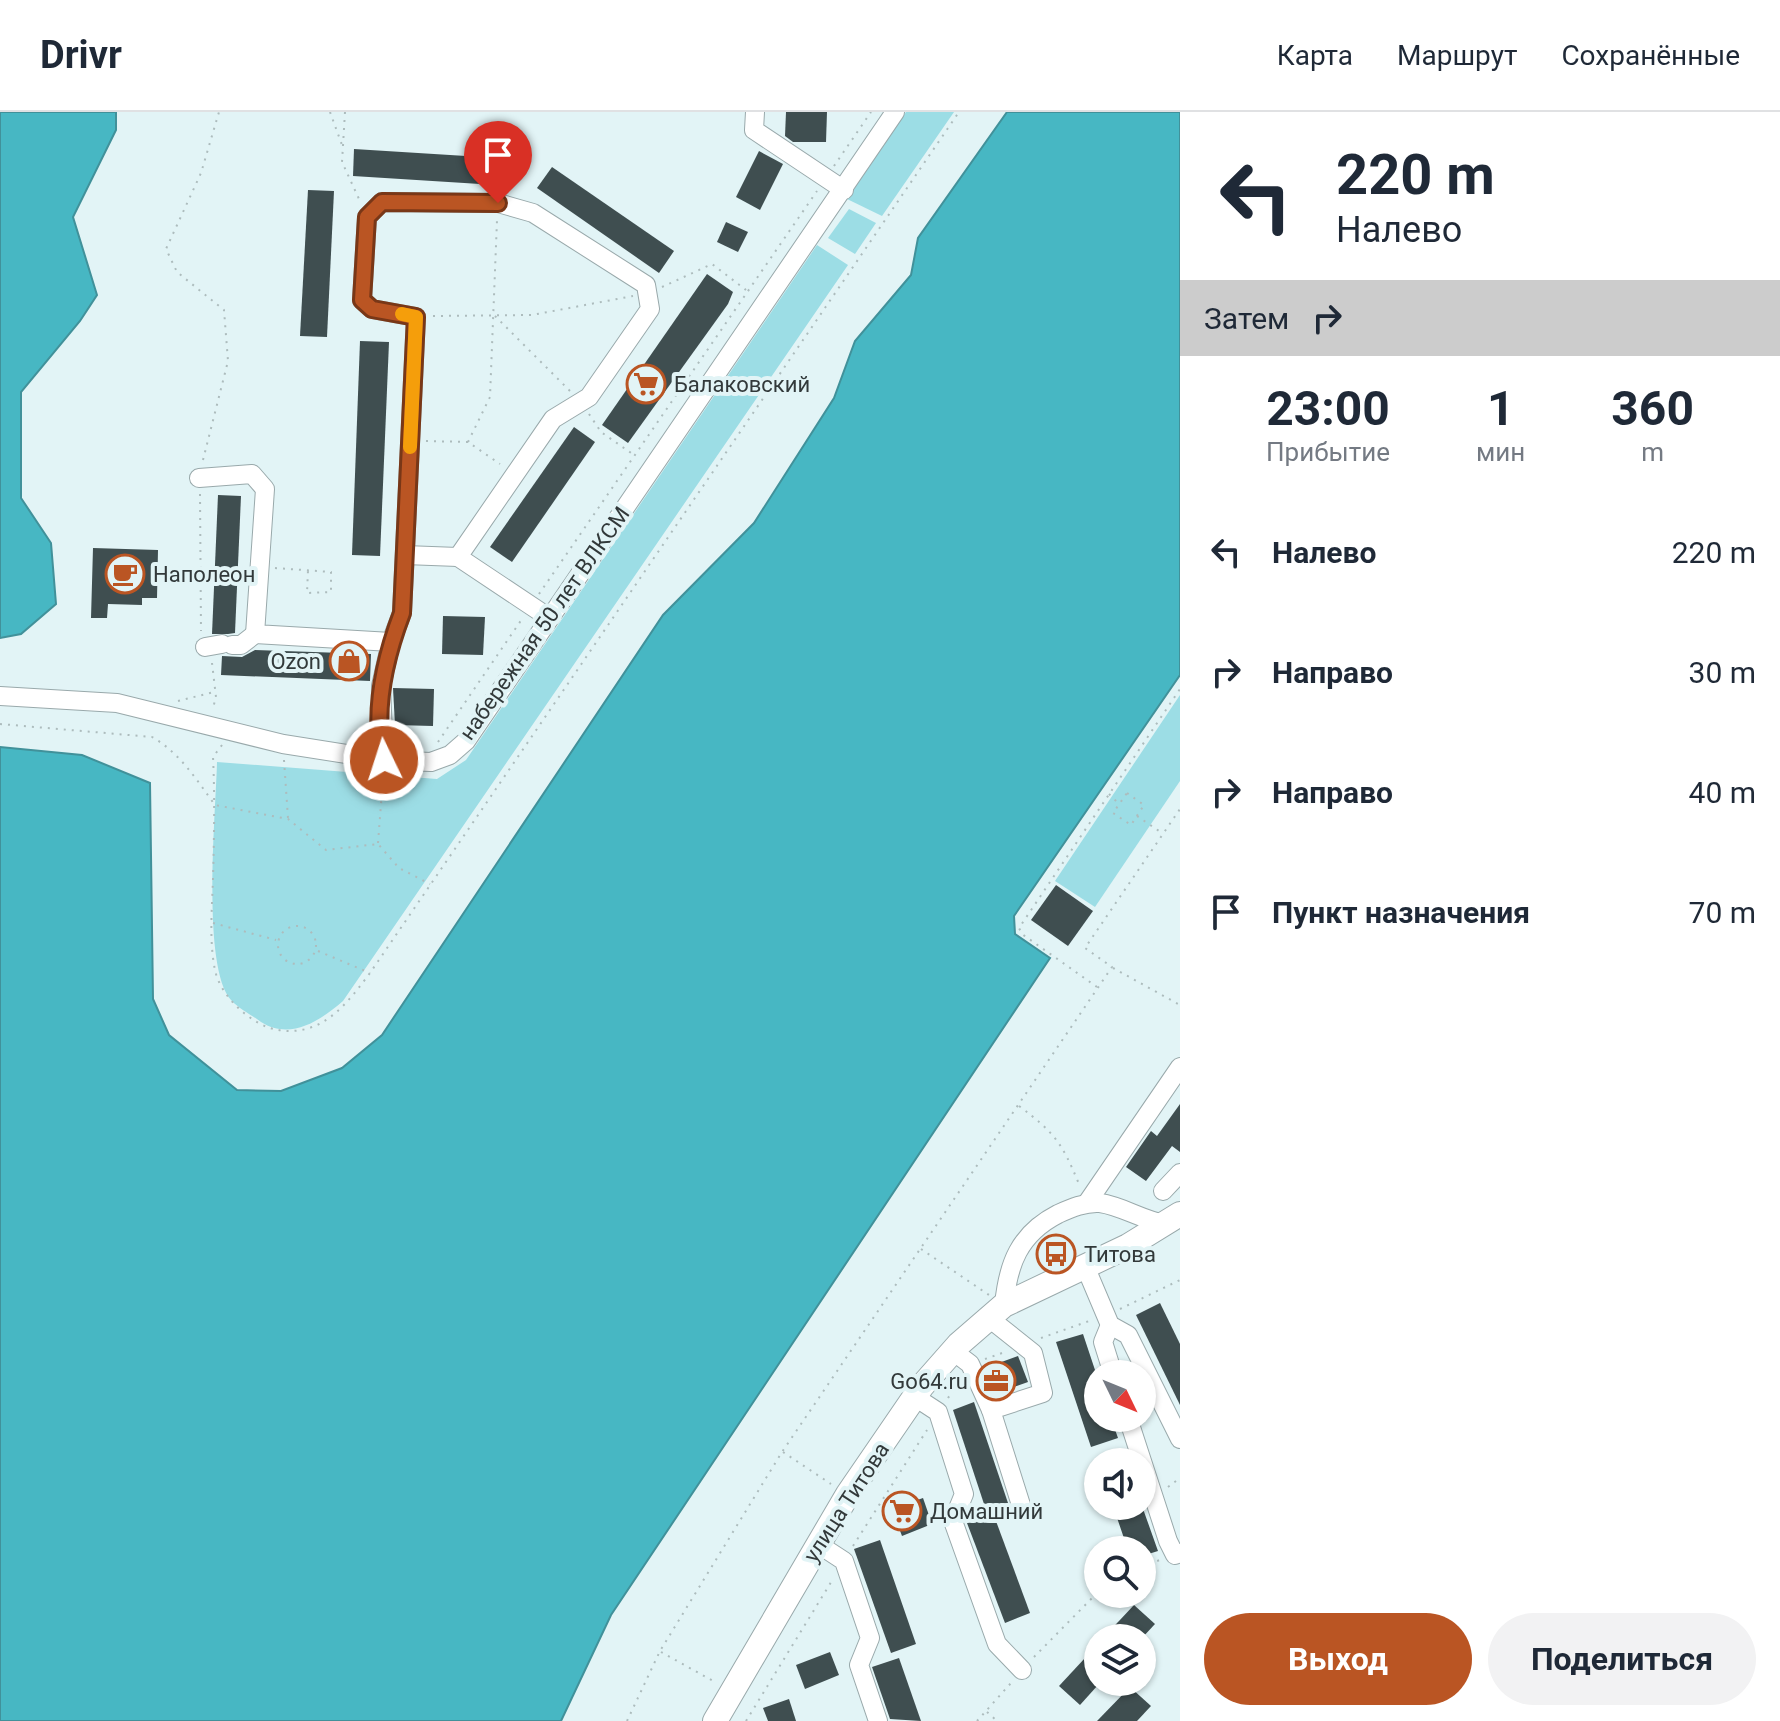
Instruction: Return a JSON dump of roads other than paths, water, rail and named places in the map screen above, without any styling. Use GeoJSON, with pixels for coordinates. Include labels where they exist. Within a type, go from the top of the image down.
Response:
{"type":"FeatureCollection","features":[{"type":"Feature","properties":{"kind":"main road","name":"улица Титова"},"geometry":{"type":"LineString","coordinates":[[715,1721],[848,1494],[915,1397],[962,1358],[996,1312],[1173,1219]]}},
{"type":"Feature","properties":{"kind":"street"},"geometry":{"type":"LineString","coordinates":[[755,112],[754,130],[844,190]]}},
{"type":"Feature","properties":{"kind":"street","name":"набережная 50 лет ВЛКСМ"},"geometry":{"type":"LineString","coordinates":[[0,696],[117,703],[283,744],[384,760],[431,762],[450,755],[466,741],[895,112]]}},
{"type":"Feature","properties":{"kind":"street"},"geometry":{"type":"LineString","coordinates":[[384,760],[381,686],[391,642],[402,613],[416,317],[372,309],[362,300],[367,217],[382,202],[498,203],[533,213],[646,285],[650,309],[589,397],[553,419],[458,557]]}},
{"type":"Feature","properties":{"kind":"street"},"geometry":{"type":"LineString","coordinates":[[199,478],[252,474],[265,489],[255,634]]}},
{"type":"Feature","properties":{"kind":"street"},"geometry":{"type":"LineString","coordinates":[[405,555],[458,557],[548,617]]}},
{"type":"Feature","properties":{"kind":"street"},"geometry":{"type":"LineString","coordinates":[[220,646],[241,645],[255,634],[391,642]]}},
{"type":"Feature","properties":{"kind":"street"},"geometry":{"type":"LineString","coordinates":[[991,1410],[1043,1393],[1033,1353],[1022,1346],[996,1312],[1013,1259],[1031,1232],[1047,1220],[1087,1203],[1180,1067]]}},
{"type":"Feature","properties":{"kind":"street"},"geometry":{"type":"LineString","coordinates":[[1163,1191],[1180,1173]]}},
{"type":"Feature","properties":{"kind":"street","name":"улица Титова"},"geometry":{"type":"LineString","coordinates":[[1087,1203],[1116,1207],[1143,1220],[1173,1219]]}},
{"type":"Feature","properties":{"kind":"street"},"geometry":{"type":"LineString","coordinates":[[1013,1259],[1020,1280],[1040,1287]]}},
{"type":"Feature","properties":{"kind":"street"},"geometry":{"type":"LineString","coordinates":[[1085,1266],[1108,1320],[1128,1335],[1180,1439]]}},
{"type":"Feature","properties":{"kind":"street"},"geometry":{"type":"LineString","coordinates":[[1108,1320],[1103,1342],[1109,1360]]}},
{"type":"Feature","properties":{"kind":"street"},"geometry":{"type":"LineString","coordinates":[[962,1358],[991,1410],[1021,1505]]}},
{"type":"Feature","properties":{"kind":"street"},"geometry":{"type":"LineString","coordinates":[[915,1397],[938,1412],[964,1494],[953,1521],[997,1644],[1022,1670]]}},
{"type":"Feature","properties":{"kind":"street"},"geometry":{"type":"LineString","coordinates":[[1133,1432],[1177,1554]]}},
{"type":"Feature","properties":{"kind":"street"},"geometry":{"type":"LineString","coordinates":[[818,1544],[844,1561],[870,1638],[859,1665],[878,1721]]}},
{"type":"Feature","properties":{"kind":"place","name":"Балаковский"},"geometry":{"type":"Point","coordinates":[646,384]}},
{"type":"Feature","properties":{"kind":"place","name":"Наполеон"},"geometry":{"type":"Point","coordinates":[125,574]}},
{"type":"Feature","properties":{"kind":"place","name":"Ozon"},"geometry":{"type":"Point","coordinates":[349,661]}},
{"type":"Feature","properties":{"kind":"place","name":"Титова"},"geometry":{"type":"Point","coordinates":[1056,1254]}},
{"type":"Feature","properties":{"kind":"place","name":"Go64.ru"},"geometry":{"type":"Point","coordinates":[996,1381]}},
{"type":"Feature","properties":{"kind":"place","name":"Домашний"},"geometry":{"type":"Point","coordinates":[902,1511]}}]}
